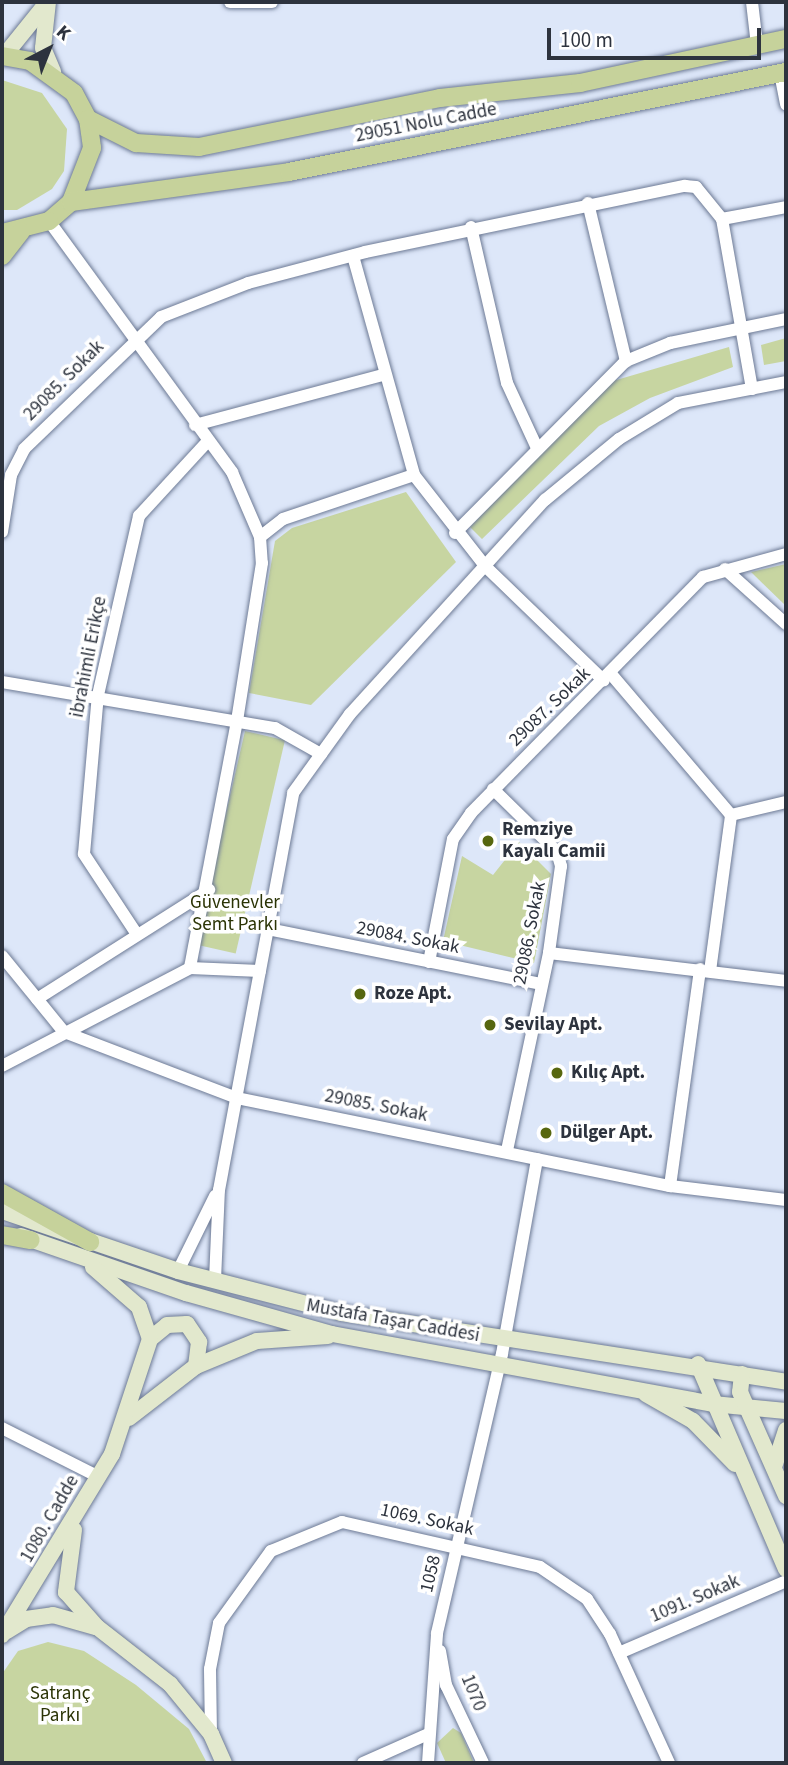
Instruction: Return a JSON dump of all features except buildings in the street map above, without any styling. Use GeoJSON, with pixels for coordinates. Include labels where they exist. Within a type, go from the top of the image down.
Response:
{"type":"FeatureCollection","features":[{"type":"Feature","properties":{"kind":"main road"},"geometry":{"type":"LineString","coordinates":[[48,2],[3,56],[53,72]]}},
{"type":"Feature","properties":{"kind":"main road"},"geometry":{"type":"LineString","coordinates":[[48,2],[43,48],[53,72]]}},
{"type":"Feature","properties":{"kind":"main road","name":"29051 Nolu Cadde"},"geometry":{"type":"LineString","coordinates":[[53,72],[88,119],[136,143],[199,146],[294,124],[580,83],[786,39]]}},
{"type":"Feature","properties":{"kind":"main road","name":"29051 Nolu Cadde"},"geometry":{"type":"LineString","coordinates":[[71,202],[289,172],[783,73]]}},
{"type":"Feature","properties":{"kind":"main road"},"geometry":{"type":"LineString","coordinates":[[2,233],[21,232],[49,221],[71,202],[90,158],[88,119]]}},
{"type":"Feature","properties":{"kind":"main road"},"geometry":{"type":"LineString","coordinates":[[2,256],[21,232]]}},
{"type":"Feature","properties":{"kind":"main road"},"geometry":{"type":"LineString","coordinates":[[2,1193],[90,1242]]}},
{"type":"Feature","properties":{"kind":"main road","name":"Mustafa Taşar Caddesi"},"geometry":{"type":"LineString","coordinates":[[2,1211],[178,1271],[628,1385],[713,1404],[786,1411]]}},
{"type":"Feature","properties":{"kind":"main road"},"geometry":{"type":"LineString","coordinates":[[2,1232],[32,1240]]}},
{"type":"Feature","properties":{"kind":"main road","name":"Mustafa Taşar Caddesi"},"geometry":{"type":"LineString","coordinates":[[32,1240],[337,1335],[502,1352],[698,1364],[786,1382]]}},
{"type":"Feature","properties":{"kind":"main road"},"geometry":{"type":"LineString","coordinates":[[72,1254],[112,1279],[139,1307],[149,1339],[128,1420]]}},
{"type":"Feature","properties":{"kind":"main road"},"geometry":{"type":"LineString","coordinates":[[149,1339],[167,1325],[187,1324],[199,1342],[196,1366]]}},
{"type":"Feature","properties":{"kind":"main road"},"geometry":{"type":"LineString","coordinates":[[128,1420],[196,1366],[257,1341],[337,1335]]}},
{"type":"Feature","properties":{"kind":"main road"},"geometry":{"type":"LineString","coordinates":[[698,1364],[786,1569]]}},
{"type":"Feature","properties":{"kind":"main road"},"geometry":{"type":"LineString","coordinates":[[742,1374],[747,1407],[786,1496]]}},
{"type":"Feature","properties":{"kind":"main road"},"geometry":{"type":"LineString","coordinates":[[628,1385],[693,1421],[745,1475]]}},
{"type":"Feature","properties":{"kind":"main road","name":"1080. Cadde"},"geometry":{"type":"LineString","coordinates":[[2,1635],[75,1522],[128,1420]]}},
{"type":"Feature","properties":{"kind":"main road"},"geometry":{"type":"LineString","coordinates":[[774,1467],[786,1430]]}},
{"type":"Feature","properties":{"kind":"main road"},"geometry":{"type":"LineString","coordinates":[[75,1522],[66,1592],[97,1627],[170,1684],[211,1734],[224,1763]]}},
{"type":"Feature","properties":{"kind":"main road"},"geometry":{"type":"LineString","coordinates":[[2,1635],[26,1619],[53,1615],[97,1627]]}},
{"type":"Feature","properties":{"kind":"street"},"geometry":{"type":"LineString","coordinates":[[230,2],[272,2]]}},
{"type":"Feature","properties":{"kind":"street"},"geometry":{"type":"LineString","coordinates":[[752,2],[757,45]]}},
{"type":"Feature","properties":{"kind":"street"},"geometry":{"type":"LineString","coordinates":[[783,73],[786,104]]}},
{"type":"Feature","properties":{"kind":"street","name":"29085. Sokak"},"geometry":{"type":"LineString","coordinates":[[2,532],[11,475],[24,449],[134,338],[161,317],[248,283],[471,227],[587,203],[685,186],[696,187],[722,219]]}},
{"type":"Feature","properties":{"kind":"street"},"geometry":{"type":"LineString","coordinates":[[587,203],[626,361]]}},
{"type":"Feature","properties":{"kind":"street"},"geometry":{"type":"LineString","coordinates":[[752,389],[722,219],[786,207]]}},
{"type":"Feature","properties":{"kind":"street"},"geometry":{"type":"LineString","coordinates":[[49,221],[246,498],[260,537],[262,563],[237,721],[209,890],[190,968]]}},
{"type":"Feature","properties":{"kind":"street"},"geometry":{"type":"LineString","coordinates":[[471,227],[507,383],[537,448]]}},
{"type":"Feature","properties":{"kind":"street"},"geometry":{"type":"LineString","coordinates":[[353,256],[383,375],[414,475],[455,533],[485,566],[607,678],[731,815]]}},
{"type":"Feature","properties":{"kind":"street"},"geometry":{"type":"LineString","coordinates":[[455,533],[626,361],[670,343],[741,331],[786,319]]}},
{"type":"Feature","properties":{"kind":"street"},"geometry":{"type":"LineString","coordinates":[[195,425],[383,375]]}},
{"type":"Feature","properties":{"kind":"street"},"geometry":{"type":"LineString","coordinates":[[215,1280],[219,1190],[293,793],[321,754],[545,500],[620,439],[678,403],[786,382]]}},
{"type":"Feature","properties":{"kind":"street","name":"ibrahimli Erikçe"},"geometry":{"type":"LineString","coordinates":[[136,933],[84,854],[98,695],[139,516],[207,442]]}},
{"type":"Feature","properties":{"kind":"street"},"geometry":{"type":"LineString","coordinates":[[260,537],[283,519],[414,475]]}},
{"type":"Feature","properties":{"kind":"street","name":"29087. Sokak"},"geometry":{"type":"LineString","coordinates":[[429,962],[453,839],[493,789],[607,678],[703,577],[724,569],[786,554]]}},
{"type":"Feature","properties":{"kind":"street"},"geometry":{"type":"LineString","coordinates":[[724,569],[786,624]]}},
{"type":"Feature","properties":{"kind":"street"},"geometry":{"type":"LineString","coordinates":[[2,682],[98,695],[275,728],[321,754]]}},
{"type":"Feature","properties":{"kind":"street","name":"29086. Sokak"},"geometry":{"type":"LineString","coordinates":[[493,789],[557,852],[560,894],[507,1150]]}},
{"type":"Feature","properties":{"kind":"street"},"geometry":{"type":"LineString","coordinates":[[731,815],[786,802]]}},
{"type":"Feature","properties":{"kind":"street"},"geometry":{"type":"LineString","coordinates":[[670,1186],[731,815]]}},
{"type":"Feature","properties":{"kind":"street"},"geometry":{"type":"LineString","coordinates":[[37,999],[136,933],[209,890]]}},
{"type":"Feature","properties":{"kind":"street","name":"29084. Sokak"},"geometry":{"type":"LineString","coordinates":[[268,929],[540,984]]}},
{"type":"Feature","properties":{"kind":"street"},"geometry":{"type":"LineString","coordinates":[[549,954],[786,981]]}},
{"type":"Feature","properties":{"kind":"street","name":"29085. Sokak"},"geometry":{"type":"LineString","coordinates":[[2,956],[64,1032],[237,1098],[507,1150],[537,1159],[670,1186],[786,1200]]}},
{"type":"Feature","properties":{"kind":"street"},"geometry":{"type":"LineString","coordinates":[[2,1066],[190,968],[260,971]]}},
{"type":"Feature","properties":{"kind":"street"},"geometry":{"type":"LineString","coordinates":[[502,1352],[537,1159]]}},
{"type":"Feature","properties":{"kind":"street"},"geometry":{"type":"LineString","coordinates":[[178,1271],[219,1190]]}},
{"type":"Feature","properties":{"kind":"street","name":"1058"},"geometry":{"type":"LineString","coordinates":[[428,1763],[437,1633],[502,1352]]}},
{"type":"Feature","properties":{"kind":"street"},"geometry":{"type":"LineString","coordinates":[[2,1428],[99,1477]]}},
{"type":"Feature","properties":{"kind":"street","name":"1069. Sokak"},"geometry":{"type":"LineString","coordinates":[[211,1734],[210,1669],[219,1623],[271,1551],[342,1522],[458,1544],[550,1573],[587,1599],[619,1653],[668,1763]]}},
{"type":"Feature","properties":{"kind":"street","name":"1091. Sokak"},"geometry":{"type":"LineString","coordinates":[[619,1653],[786,1581]]}},
{"type":"Feature","properties":{"kind":"street","name":"1070"},"geometry":{"type":"LineString","coordinates":[[437,1633],[446,1685],[483,1763]]}},
{"type":"Feature","properties":{"kind":"street"},"geometry":{"type":"LineString","coordinates":[[363,1763],[428,1734]]}},
{"type":"Feature","properties":{"kind":"green space"},"geometry":{"type":"Polygon","coordinates":[[[2,80],[42,93],[67,129],[64,171],[52,189],[17,210],[2,210],[2,80]]]}},
{"type":"Feature","properties":{"kind":"green space"},"geometry":{"type":"Polygon","coordinates":[[[786,338],[786,361],[764,365],[761,345],[786,338]]]}},
{"type":"Feature","properties":{"kind":"green space"},"geometry":{"type":"Polygon","coordinates":[[[729,347],[733,367],[650,398],[599,426],[482,539],[470,527],[613,381],[729,347]]]}},
{"type":"Feature","properties":{"kind":"green space"},"geometry":{"type":"Polygon","coordinates":[[[406,492],[456,562],[311,705],[249,693],[275,541],[292,528],[406,492]]]}},
{"type":"Feature","properties":{"kind":"green space"},"geometry":{"type":"Polygon","coordinates":[[[786,564],[786,606],[751,572],[786,564]]]}},
{"type":"Feature","properties":{"kind":"green space","name":"Güvenevler Semt Parkı"},"geometry":{"type":"Polygon","coordinates":[[[245,731],[285,740],[236,954],[196,944],[245,731]]]}},
{"type":"Feature","properties":{"kind":"green space"},"geometry":{"type":"Polygon","coordinates":[[[519,842],[551,874],[534,963],[443,941],[462,856],[493,875],[519,842]]]}},
{"type":"Feature","properties":{"kind":"green space","name":"Satranç Parkı"},"geometry":{"type":"Polygon","coordinates":[[[48,1642],[84,1651],[136,1685],[189,1729],[207,1763],[2,1763],[2,1674],[18,1651],[48,1642]]]}},
{"type":"Feature","properties":{"kind":"green space"},"geometry":{"type":"Polygon","coordinates":[[[453,1728],[461,1733],[474,1763],[446,1763],[437,1743],[453,1728]]]}},
{"type":"Feature","properties":{"kind":"place","name":"Remziye Kayalı Camii"},"geometry":{"type":"Point","coordinates":[488,841]}},
{"type":"Feature","properties":{"kind":"place","name":"Roze Apt."},"geometry":{"type":"Point","coordinates":[360,994]}},
{"type":"Feature","properties":{"kind":"place","name":"Sevilay Apt."},"geometry":{"type":"Point","coordinates":[490,1025]}},
{"type":"Feature","properties":{"kind":"place","name":"Kılıç Apt."},"geometry":{"type":"Point","coordinates":[557,1073]}},
{"type":"Feature","properties":{"kind":"place","name":"Dülger Apt."},"geometry":{"type":"Point","coordinates":[546,1133]}}]}
